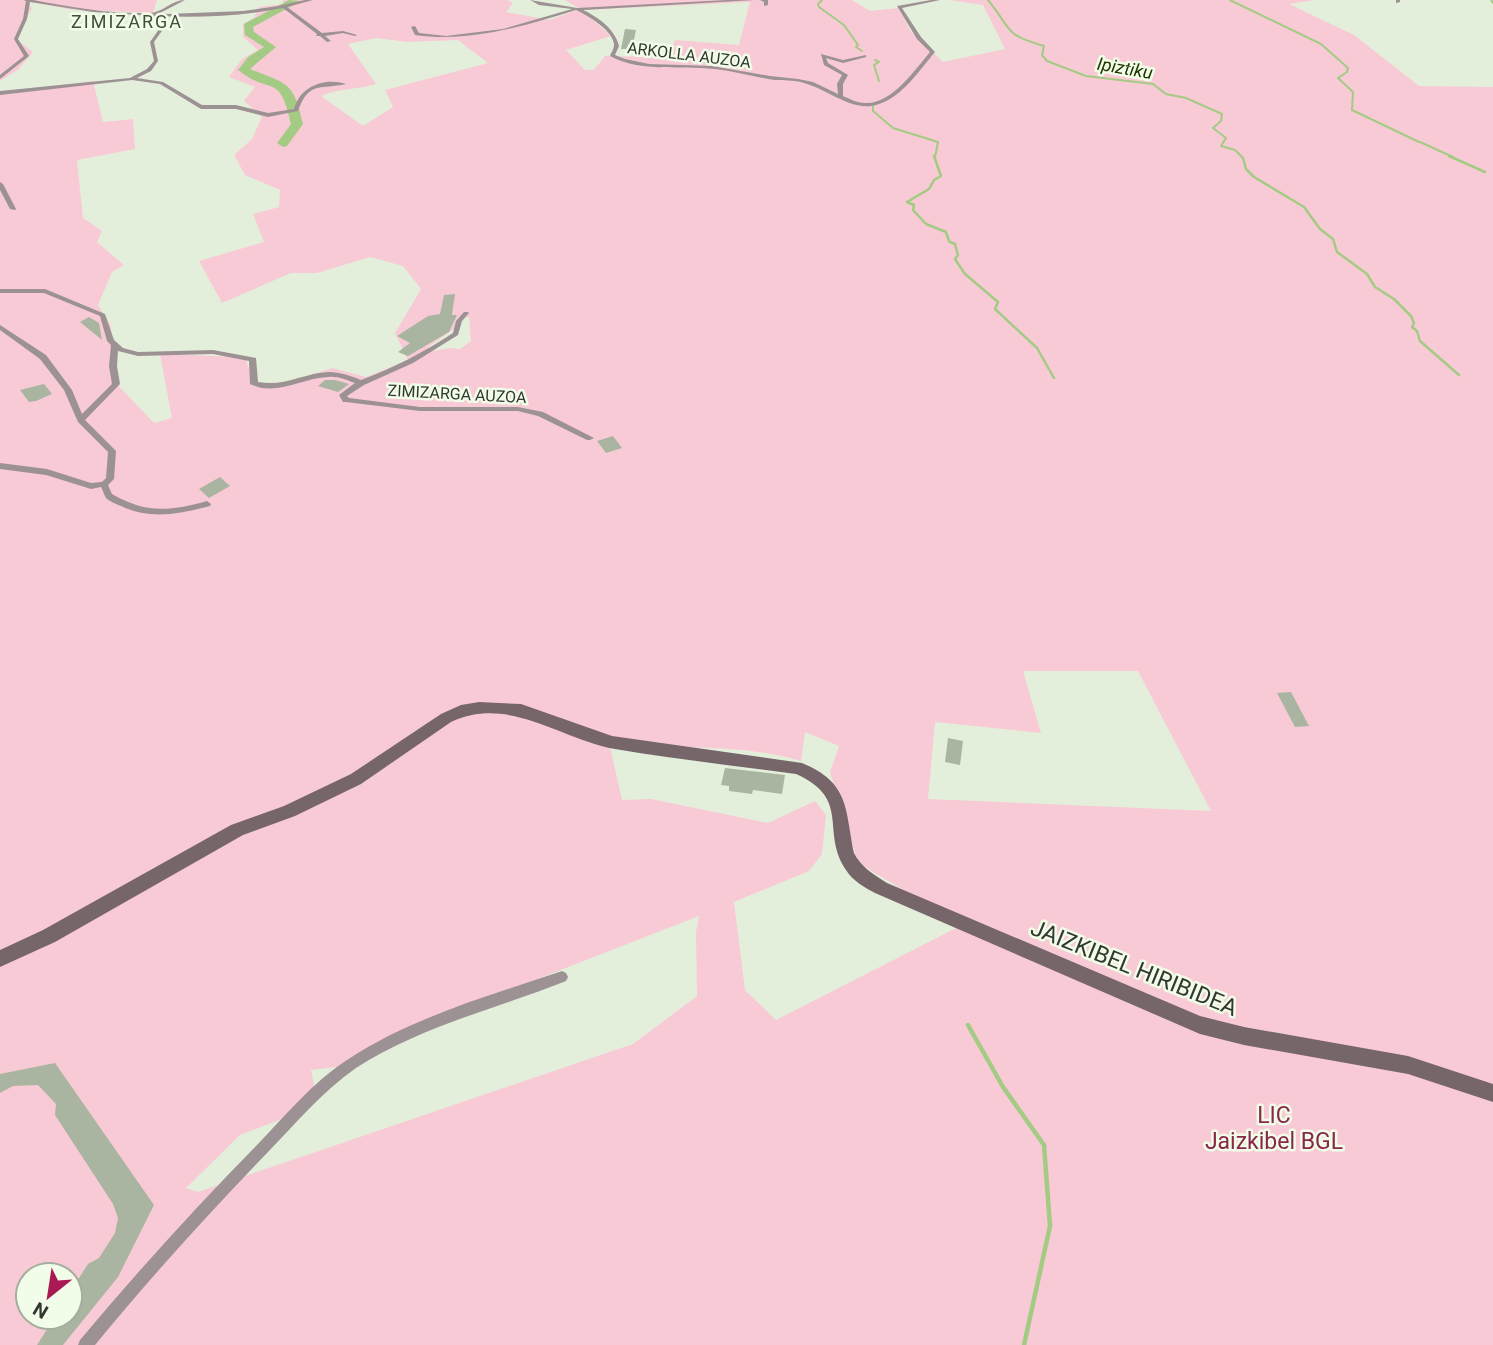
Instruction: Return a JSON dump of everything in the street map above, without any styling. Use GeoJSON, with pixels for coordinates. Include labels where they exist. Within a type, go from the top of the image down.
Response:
{"type":"FeatureCollection","features":[{"type":"Feature","properties":{"kind":"street"},"geometry":{"type":"LineString","coordinates":[[0,77],[27,56],[16,39],[25,19],[26,0],[74,10],[204,15],[286,8],[311,0]]}},
{"type":"Feature","properties":{"kind":"street"},"geometry":{"type":"LineString","coordinates":[[155,14],[183,0]]}},
{"type":"Feature","properties":{"kind":"street","name":"ARKOLLA AUZOA"},"geometry":{"type":"LineString","coordinates":[[532,0],[541,5],[576,9],[753,0]]}},
{"type":"Feature","properties":{"kind":"street"},"geometry":{"type":"LineString","coordinates":[[762,0],[766,1],[766,5]]}},
{"type":"Feature","properties":{"kind":"street","name":"ARKOLLA AUZOA"},"geometry":{"type":"LineString","coordinates":[[413,27],[416,34],[446,37],[520,26],[576,9],[596,18],[605,27],[617,41],[617,48],[612,56],[622,61],[642,65],[737,70],[766,77],[807,81],[866,105],[880,101],[901,89],[933,52],[919,38],[899,7],[938,0]]}},
{"type":"Feature","properties":{"kind":"street"},"geometry":{"type":"LineString","coordinates":[[286,8],[329,41]]}},
{"type":"Feature","properties":{"kind":"street"},"geometry":{"type":"LineString","coordinates":[[131,79],[149,70],[156,61],[152,42],[162,28],[155,14]]}},
{"type":"Feature","properties":{"kind":"street"},"geometry":{"type":"LineString","coordinates":[[318,35],[342,32],[355,35]]}},
{"type":"Feature","properties":{"kind":"street"},"geometry":{"type":"LineString","coordinates":[[841,95],[840,83],[845,75],[826,64],[823,55],[843,62],[864,56]]}},
{"type":"Feature","properties":{"kind":"street"},"geometry":{"type":"LineString","coordinates":[[0,93],[131,79],[161,83],[201,107],[236,107],[268,114],[296,110],[297,103],[306,92],[318,84],[343,84]]}},
{"type":"Feature","properties":{"kind":"street"},"geometry":{"type":"LineString","coordinates":[[0,184],[13,209]]}},
{"type":"Feature","properties":{"kind":"street"},"geometry":{"type":"LineString","coordinates":[[0,291],[45,291],[103,315],[105,330],[115,345],[113,366],[116,384],[81,420]]}},
{"type":"Feature","properties":{"kind":"street","name":"ZIMIZARGA AUZOA"},"geometry":{"type":"LineString","coordinates":[[466,313],[459,321],[456,334],[392,371],[361,383],[343,395],[346,400],[419,408],[518,409],[540,414],[590,438]]}},
{"type":"Feature","properties":{"kind":"street"},"geometry":{"type":"LineString","coordinates":[[0,327],[43,357],[68,390],[81,420],[112,451],[110,479],[104,484],[91,486],[47,472],[0,466]]}},
{"type":"Feature","properties":{"kind":"street","name":"ZIMIZARGA AUZOA"},"geometry":{"type":"LineString","coordinates":[[115,345],[121,351],[138,354],[212,352],[241,356],[253,360],[254,384],[270,388],[329,373],[345,374],[361,383]]}},
{"type":"Feature","properties":{"kind":"street"},"geometry":{"type":"LineString","coordinates":[[104,484],[109,496],[138,512],[177,513],[207,504]]}},
{"type":"Feature","properties":{"kind":"street","name":"JAIZKIBEL HIRIBIDEA"},"geometry":{"type":"LineString","coordinates":[[0,959],[49,936],[237,830],[289,811],[355,779],[432,727],[461,711],[479,708],[521,710],[612,742],[787,765],[814,775],[829,788],[836,801],[844,849],[850,866],[881,888],[1200,1025],[1244,1038],[1404,1064],[1442,1074],[1493,1093]]}},
{"type":"Feature","properties":{"kind":"street"},"geometry":{"type":"LineString","coordinates":[[85,1345],[185,1227],[308,1102],[351,1065],[391,1042],[440,1020],[562,978]]}},
{"type":"Feature","properties":{"kind":"green space"},"geometry":{"type":"Polygon","coordinates":[[[0,0],[157,0],[153,13],[68,9],[26,1],[32,8],[16,39],[33,52],[18,70],[0,81],[0,0]]]}},
{"type":"Feature","properties":{"kind":"green space","name":"LIC Jaizkibel BGL"},"geometry":{"type":"Polygon","coordinates":[[[283,0],[507,0],[513,3],[506,12],[549,20],[580,9],[565,0],[852,0],[870,11],[898,8],[912,33],[943,62],[1005,49],[983,5],[949,0],[1315,0],[1289,4],[1354,35],[1419,86],[1493,87],[1493,1345],[0,1345],[0,92],[93,81],[103,122],[133,119],[135,149],[77,160],[83,218],[102,231],[97,242],[124,265],[112,272],[98,305],[111,326],[114,381],[154,423],[172,418],[160,354],[245,357],[255,387],[285,384],[332,368],[366,377],[408,360],[395,333],[421,289],[403,266],[370,257],[317,273],[291,273],[222,303],[199,261],[264,242],[253,214],[279,207],[280,190],[245,175],[234,155],[252,139],[262,117],[244,101],[255,87],[229,77],[242,59],[258,50],[243,37],[243,24],[254,18],[259,7],[283,4],[283,0]],[[750,2],[582,10],[611,36],[566,50],[585,70],[594,70],[605,56],[668,57],[675,40],[739,45],[750,2]],[[376,38],[348,44],[376,84],[321,96],[363,126],[393,107],[385,90],[488,63],[458,40],[408,42],[376,38]],[[469,317],[458,318],[454,329],[428,347],[434,351],[460,349],[471,341],[469,317]],[[1023,671],[1041,733],[935,722],[928,799],[1211,811],[1138,671],[1023,671]],[[805,732],[801,761],[754,751],[609,742],[622,800],[651,799],[768,823],[815,801],[826,815],[822,854],[809,871],[734,902],[745,990],[776,1020],[962,925],[858,863],[830,772],[839,746],[805,732]],[[699,916],[425,1023],[337,1067],[311,1070],[315,1090],[287,1117],[240,1135],[186,1188],[198,1192],[633,1044],[697,996],[696,932],[699,916]]]}},
{"type":"Feature","properties":{"kind":"building"},"geometry":{"type":"Polygon","coordinates":[[[625,29],[636,30],[632,49],[621,49],[625,29]]]}},
{"type":"Feature","properties":{"kind":"building"},"geometry":{"type":"Polygon","coordinates":[[[455,294],[452,315],[457,315],[449,332],[408,356],[398,352],[410,343],[397,336],[428,316],[440,314],[444,295],[455,294]]]}},
{"type":"Feature","properties":{"kind":"building"},"geometry":{"type":"Polygon","coordinates":[[[89,317],[99,323],[102,340],[80,322],[89,317]]]}},
{"type":"Feature","properties":{"kind":"building"},"geometry":{"type":"Polygon","coordinates":[[[325,380],[349,384],[338,392],[318,386],[325,380]]]}},
{"type":"Feature","properties":{"kind":"building"},"geometry":{"type":"Polygon","coordinates":[[[44,384],[52,394],[36,401],[29,402],[20,390],[44,384]]]}},
{"type":"Feature","properties":{"kind":"building"},"geometry":{"type":"Polygon","coordinates":[[[613,436],[622,448],[606,453],[597,441],[613,436]]]}},
{"type":"Feature","properties":{"kind":"building"},"geometry":{"type":"Polygon","coordinates":[[[220,477],[230,486],[209,498],[199,489],[220,477]]]}},
{"type":"Feature","properties":{"kind":"building"},"geometry":{"type":"Polygon","coordinates":[[[1291,692],[1309,726],[1295,727],[1277,693],[1291,692]]]}},
{"type":"Feature","properties":{"kind":"building"},"geometry":{"type":"Polygon","coordinates":[[[948,738],[963,741],[960,765],[945,762],[948,738]]]}},
{"type":"Feature","properties":{"kind":"building"},"geometry":{"type":"Polygon","coordinates":[[[725,768],[785,775],[782,794],[753,790],[752,794],[729,791],[729,786],[721,785],[725,768]]]}},
{"type":"Feature","properties":{"kind":"building"},"geometry":{"type":"Polygon","coordinates":[[[55,1063],[154,1205],[118,1277],[84,1319],[84,1270],[88,1264],[99,1258],[115,1233],[118,1218],[113,1204],[55,1115],[56,1104],[38,1085],[13,1086],[0,1093],[0,1074],[55,1063]]]}},
{"type":"Feature","properties":{"kind":"building"},"geometry":{"type":"Polygon","coordinates":[[[46,1331],[74,1331],[63,1345],[37,1345],[46,1331]]]}},
{"type":"Feature","properties":{"kind":"waterway"},"geometry":{"type":"LineString","coordinates":[[283,143],[297,124],[291,96],[281,86],[243,70],[252,59],[271,47],[249,33],[248,26],[296,1],[294,0]]}},
{"type":"Feature","properties":{"kind":"waterway"},"geometry":{"type":"LineString","coordinates":[[822,0],[818,4],[819,7],[844,25],[858,45],[856,47],[862,51]]}},
{"type":"Feature","properties":{"kind":"waterway","name":"Ipiztiku"},"geometry":{"type":"LineString","coordinates":[[988,0],[1014,34],[1044,46],[1042,55],[1047,61],[1086,76],[1153,84],[1166,94],[1186,98],[1222,114],[1221,121],[1213,128],[1226,138],[1221,146],[1235,150],[1242,157]]}},
{"type":"Feature","properties":{"kind":"waterway"},"geometry":{"type":"LineString","coordinates":[[1230,0],[1321,44],[1348,68],[1347,72],[1338,78],[1353,92],[1352,110],[1419,142]]}},
{"type":"Feature","properties":{"kind":"waterway"},"geometry":{"type":"LineString","coordinates":[[875,60],[879,62],[874,65],[879,81]]}},
{"type":"Feature","properties":{"kind":"waterway"},"geometry":{"type":"LineString","coordinates":[[873,105],[873,111],[893,128],[938,142],[935,157]]}},
{"type":"Feature","properties":{"kind":"waterway"},"geometry":{"type":"LineString","coordinates":[[1420,142],[1453,157]]}},
{"type":"Feature","properties":{"kind":"waterway"},"geometry":{"type":"LineString","coordinates":[[934,156],[941,176],[934,180],[929,189],[907,202],[914,205],[913,210],[926,224],[946,232],[949,241]]}},
{"type":"Feature","properties":{"kind":"waterway"},"geometry":{"type":"LineString","coordinates":[[1449,156],[1485,172]]}},
{"type":"Feature","properties":{"kind":"waterway","name":"Ipiztiku"},"geometry":{"type":"LineString","coordinates":[[1243,158],[1246,169],[1254,177],[1304,207],[1320,229],[1333,239],[1337,252],[1367,274],[1375,287],[1394,299],[1411,316],[1414,323],[1412,327],[1417,331],[1420,341],[1459,375]]}},
{"type":"Feature","properties":{"kind":"waterway"},"geometry":{"type":"LineString","coordinates":[[950,242],[955,244],[958,255],[955,259],[965,274],[998,302],[995,309],[1037,348],[1054,378]]}},
{"type":"Feature","properties":{"kind":"waterway"},"geometry":{"type":"LineString","coordinates":[[968,1025],[1003,1087],[1044,1145],[1050,1226],[1024,1345]]}},
{"type":"Feature","properties":{"kind":"district","name":"ZIMIZARGA"},"geometry":{"type":"Point","coordinates":[127,21]}}]}
